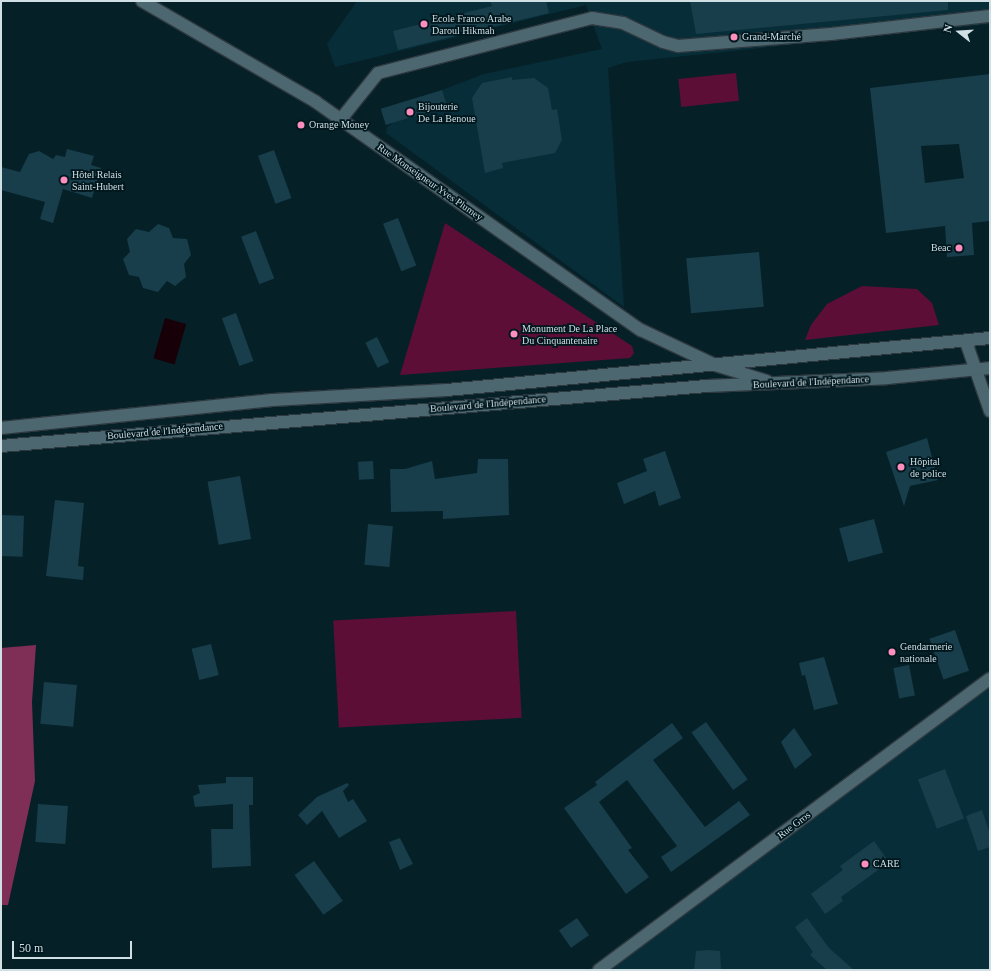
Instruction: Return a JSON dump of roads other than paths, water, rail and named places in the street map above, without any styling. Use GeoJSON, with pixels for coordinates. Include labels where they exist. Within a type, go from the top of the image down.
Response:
{"type":"FeatureCollection","features":[{"type":"Feature","properties":{"kind":"main road","name":"Rue Monseigneur Yves Plumey"},"geometry":{"type":"LineString","coordinates":[[142,1],[316,102],[641,330],[715,365]]}},
{"type":"Feature","properties":{"kind":"main road"},"geometry":{"type":"LineString","coordinates":[[341,119],[378,73],[592,18],[623,23],[663,42],[678,46],[831,34],[990,16]]}},
{"type":"Feature","properties":{"kind":"main road","name":"Boulevard de l'Indépendance"},"geometry":{"type":"LineString","coordinates":[[1,428],[273,400],[448,390],[966,342],[990,338]]}},
{"type":"Feature","properties":{"kind":"main road"},"geometry":{"type":"LineString","coordinates":[[966,342],[990,410]]}},
{"type":"Feature","properties":{"kind":"main road"},"geometry":{"type":"LineString","coordinates":[[715,365],[779,384]]}},
{"type":"Feature","properties":{"kind":"main road","name":"Boulevard de l'Indépendance"},"geometry":{"type":"LineString","coordinates":[[1,446],[707,386],[779,384],[990,368]]}},
{"type":"Feature","properties":{"kind":"main road","name":"Rue Gros"},"geometry":{"type":"LineString","coordinates":[[599,970],[990,679]]}},
{"type":"Feature","properties":{"kind":"place","name":"Ecole Franco Arabe Daroul Hikmah"},"geometry":{"type":"Point","coordinates":[424,24]}},
{"type":"Feature","properties":{"kind":"place","name":"Grand-Marché"},"geometry":{"type":"Point","coordinates":[734,37]}},
{"type":"Feature","properties":{"kind":"place","name":"Bijouterie De La Benoue"},"geometry":{"type":"Point","coordinates":[410,112]}},
{"type":"Feature","properties":{"kind":"place","name":"Orange Money"},"geometry":{"type":"Point","coordinates":[301,125]}},
{"type":"Feature","properties":{"kind":"place","name":"Hôtel Relais Saint-Hubert"},"geometry":{"type":"Point","coordinates":[64,180]}},
{"type":"Feature","properties":{"kind":"place","name":"Beac"},"geometry":{"type":"Point","coordinates":[959,248]}},
{"type":"Feature","properties":{"kind":"place","name":"Monument De La Place Du Cinquantenaire"},"geometry":{"type":"Point","coordinates":[514,334]}},
{"type":"Feature","properties":{"kind":"place","name":"Hôpital de police"},"geometry":{"type":"Point","coordinates":[901,467]}},
{"type":"Feature","properties":{"kind":"place","name":"Gendarmerie nationale"},"geometry":{"type":"Point","coordinates":[892,652]}},
{"type":"Feature","properties":{"kind":"place","name":"CARE"},"geometry":{"type":"Point","coordinates":[865,864]}}]}
